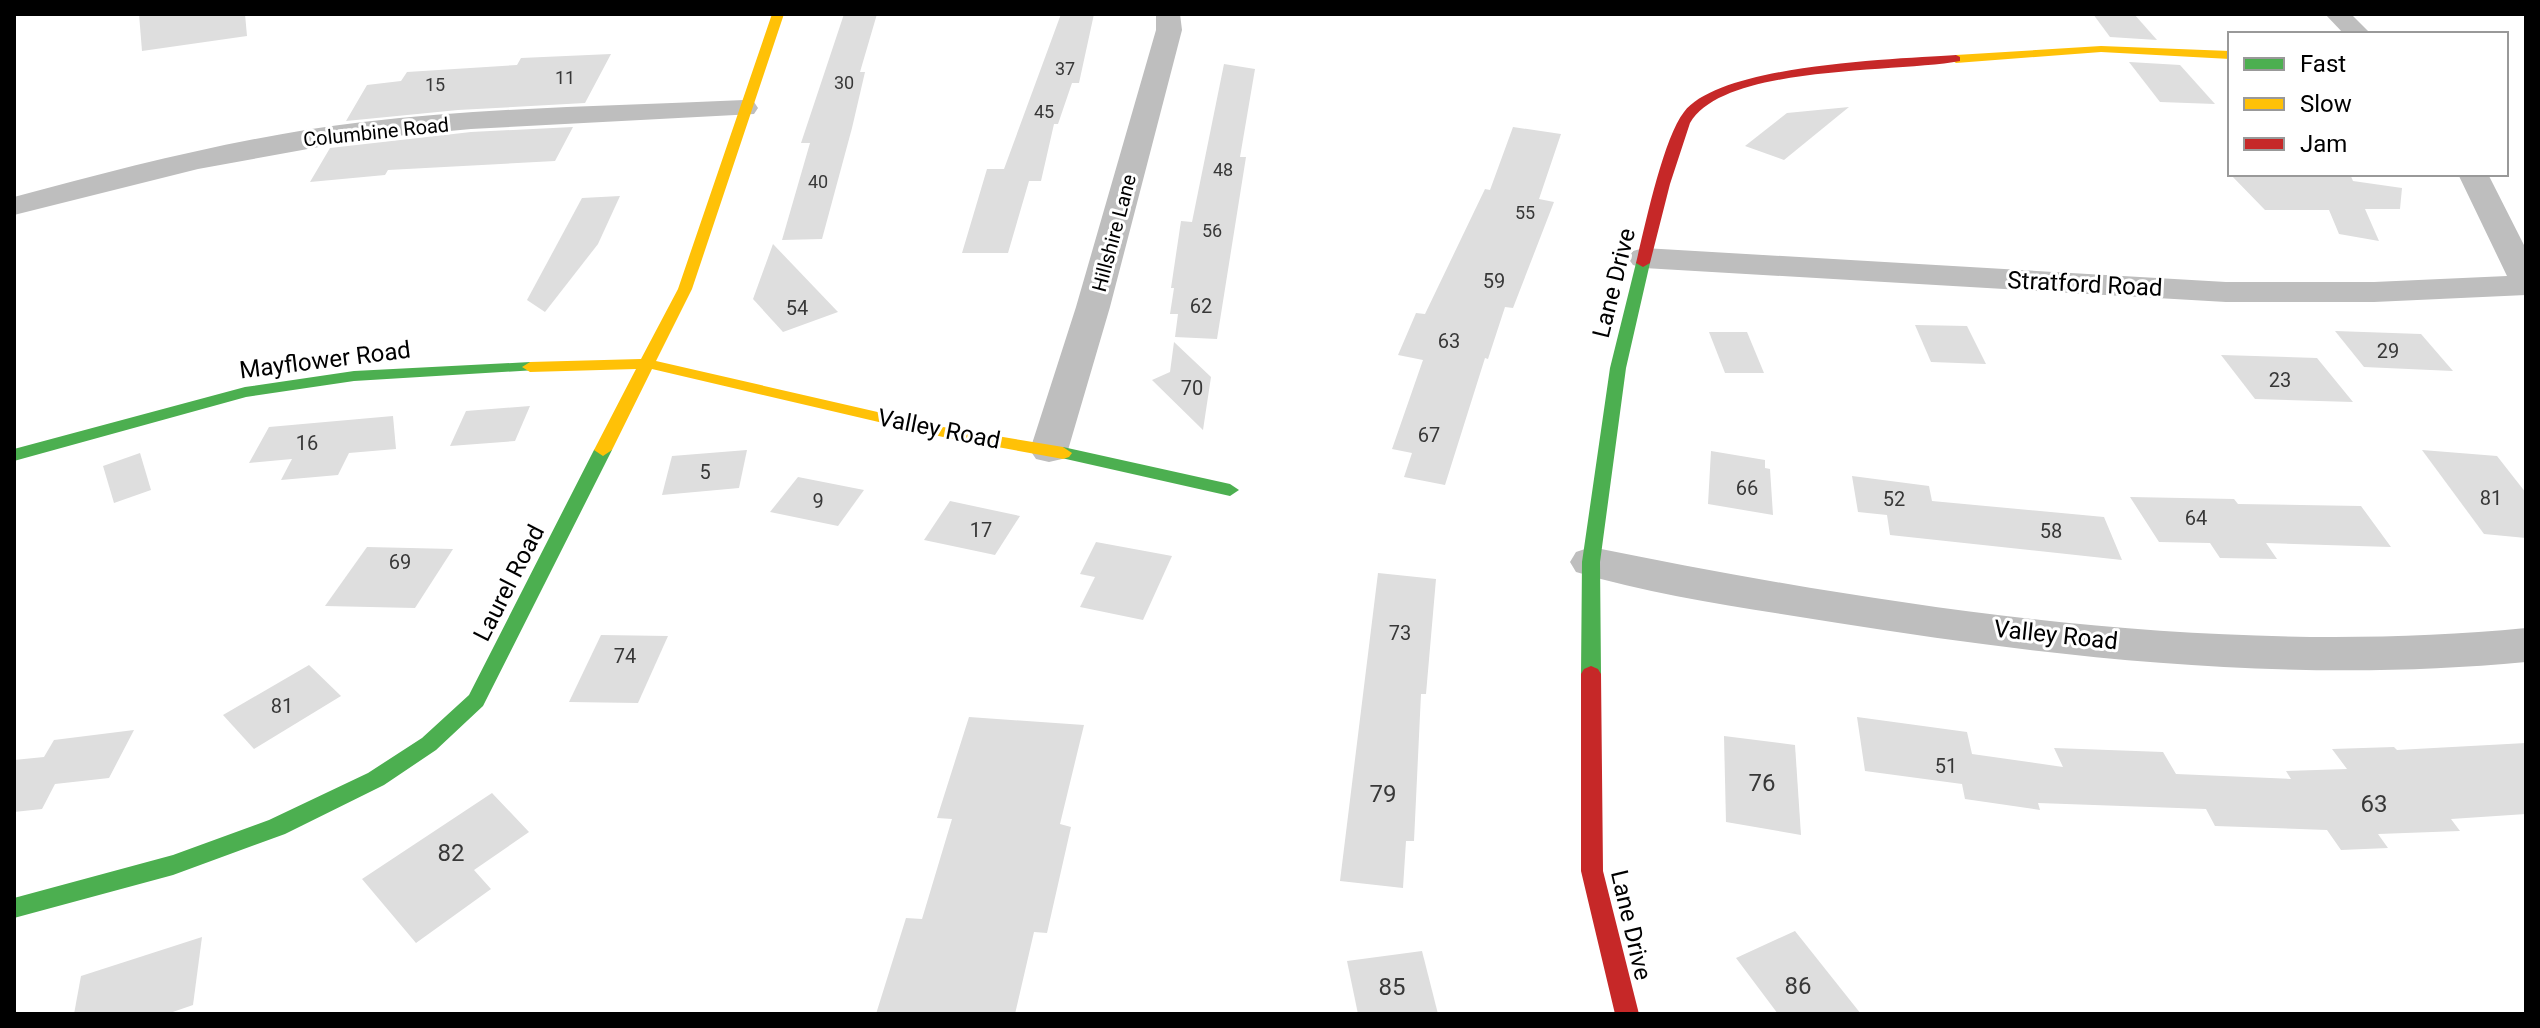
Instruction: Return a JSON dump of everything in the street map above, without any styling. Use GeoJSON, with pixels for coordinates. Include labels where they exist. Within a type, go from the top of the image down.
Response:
{"type":"FeatureCollection","features":[{"type":"Feature","properties":{"kind":"street","name":"Laurel Road"},"geometry":{"type":"LineString","coordinates":[[14,908],[211,854],[352,792],[424,748],[476,700],[650,364],[685,289],[778,14]]}},
{"type":"Feature","properties":{"kind":"street","name":"Hillshire Lane"},"geometry":{"type":"LineString","coordinates":[[1049,450],[1093,307],[1169,30],[1168,14]]}},
{"type":"Feature","properties":{"kind":"street"},"geometry":{"type":"LineString","coordinates":[[2337,14],[2356,32]]}},
{"type":"Feature","properties":{"kind":"street","name":"Lane Drive"},"geometry":{"type":"LineString","coordinates":[[1627,1014],[1592,871],[1591,562],[1618,368],[1644,258],[1674,151],[1689,113],[1711,96],[1757,82],[1862,66],[2101,49],[2228,55]]}},
{"type":"Feature","properties":{"kind":"street","name":"Columbine Road"},"geometry":{"type":"LineString","coordinates":[[14,206],[191,162],[310,138],[417,125],[744,108]]}},
{"type":"Feature","properties":{"kind":"street"},"geometry":{"type":"LineString","coordinates":[[2474,176],[2526,284]]}},
{"type":"Feature","properties":{"kind":"street","name":"Stratford Road"},"geometry":{"type":"LineString","coordinates":[[1644,258],[2226,292],[2374,292],[2526,284]]}},
{"type":"Feature","properties":{"kind":"street","name":"Valley Road"},"geometry":{"type":"LineString","coordinates":[[650,364],[943,432],[1049,450],[1230,490]]}},
{"type":"Feature","properties":{"kind":"street","name":"Mayflower Road"},"geometry":{"type":"LineString","coordinates":[[14,455],[245,392],[354,376],[474,368],[650,364]]}},
{"type":"Feature","properties":{"kind":"street","name":"Valley Road"},"geometry":{"type":"LineString","coordinates":[[1591,562],[1800,604],[2104,641],[2238,651],[2362,653],[2526,645]]}},
{"type":"Feature","properties":{"kind":"building"},"geometry":{"type":"Polygon","coordinates":[[[139,14],[245,14],[247,36],[142,51],[139,14]]]}},
{"type":"Feature","properties":{"kind":"building"},"geometry":{"type":"Polygon","coordinates":[[[844,14],[877,14],[860,72],[865,72],[852,128],[822,239],[782,240],[810,143],[801,143],[844,14]]]}},
{"type":"Feature","properties":{"kind":"building"},"geometry":{"type":"Polygon","coordinates":[[[1061,14],[1094,14],[1079,83],[1072,83],[1058,124],[1054,124],[1041,181],[1029,181],[1008,253],[962,253],[987,169],[1004,169],[1061,14]]]}},
{"type":"Feature","properties":{"kind":"building"},"geometry":{"type":"Polygon","coordinates":[[[2093,14],[2134,14],[2157,40],[2110,37],[2093,14]]]}},
{"type":"Feature","properties":{"kind":"building"},"geometry":{"type":"Polygon","coordinates":[[[611,54],[585,103],[458,110],[346,121],[367,85],[401,81],[407,72],[517,65],[521,58],[611,54]]]}},
{"type":"Feature","properties":{"kind":"building"},"geometry":{"type":"Polygon","coordinates":[[[2129,62],[2180,65],[2215,104],[2160,102],[2129,62]]]}},
{"type":"Feature","properties":{"kind":"building"},"geometry":{"type":"Polygon","coordinates":[[[1224,64],[1255,69],[1240,157],[1246,157],[1217,339],[1175,337],[1178,314],[1170,314],[1174,288],[1171,288],[1181,221],[1192,222],[1224,64]]]}},
{"type":"Feature","properties":{"kind":"building"},"geometry":{"type":"Polygon","coordinates":[[[1849,107],[1784,160],[1745,146],[1787,113],[1849,107]]]}},
{"type":"Feature","properties":{"kind":"building"},"geometry":{"type":"Polygon","coordinates":[[[573,127],[555,161],[388,170],[385,175],[310,182],[330,148],[471,132],[573,127]]]}},
{"type":"Feature","properties":{"kind":"building"},"geometry":{"type":"Polygon","coordinates":[[[1513,127],[1561,134],[1539,199],[1554,202],[1513,308],[1505,307],[1488,359],[1485,358],[1445,485],[1404,477],[1412,453],[1392,449],[1423,360],[1398,355],[1416,313],[1425,314],[1485,189],[1490,190],[1513,127]]]}},
{"type":"Feature","properties":{"kind":"building"},"geometry":{"type":"Polygon","coordinates":[[[2232,176],[2351,176],[2353,181],[2402,188],[2400,209],[2365,209],[2379,241],[2339,234],[2329,210],[2265,210],[2232,176]]]}},
{"type":"Feature","properties":{"kind":"building"},"geometry":{"type":"Polygon","coordinates":[[[620,196],[598,244],[545,312],[527,300],[582,198],[620,196]]]}},
{"type":"Feature","properties":{"kind":"building"},"geometry":{"type":"Polygon","coordinates":[[[773,244],[838,312],[783,332],[753,299],[773,244]]]}},
{"type":"Feature","properties":{"kind":"building"},"geometry":{"type":"Polygon","coordinates":[[[1915,325],[1967,326],[1986,364],[1931,362],[1915,325]]]}},
{"type":"Feature","properties":{"kind":"building"},"geometry":{"type":"Polygon","coordinates":[[[2335,331],[2421,334],[2453,371],[2364,367],[2335,331]]]}},
{"type":"Feature","properties":{"kind":"building"},"geometry":{"type":"Polygon","coordinates":[[[1709,332],[1747,332],[1764,373],[1725,373],[1709,332]]]}},
{"type":"Feature","properties":{"kind":"building"},"geometry":{"type":"Polygon","coordinates":[[[1174,342],[1211,377],[1203,430],[1152,380],[1170,372],[1174,342]]]}},
{"type":"Feature","properties":{"kind":"building"},"geometry":{"type":"Polygon","coordinates":[[[2221,355],[2317,358],[2353,402],[2255,399],[2221,355]]]}},
{"type":"Feature","properties":{"kind":"building"},"geometry":{"type":"Polygon","coordinates":[[[530,406],[515,441],[450,446],[466,411],[530,406]]]}},
{"type":"Feature","properties":{"kind":"building"},"geometry":{"type":"Polygon","coordinates":[[[393,416],[396,449],[349,453],[338,475],[281,480],[292,459],[249,463],[269,427],[393,416]]]}},
{"type":"Feature","properties":{"kind":"building"},"geometry":{"type":"Polygon","coordinates":[[[747,450],[739,488],[662,495],[672,456],[747,450]]]}},
{"type":"Feature","properties":{"kind":"building"},"geometry":{"type":"Polygon","coordinates":[[[2422,450],[2497,456],[2526,493],[2526,538],[2484,534],[2422,450]]]}},
{"type":"Feature","properties":{"kind":"building"},"geometry":{"type":"Polygon","coordinates":[[[1711,451],[1765,460],[1765,468],[1770,469],[1773,515],[1708,504],[1711,451]]]}},
{"type":"Feature","properties":{"kind":"building"},"geometry":{"type":"Polygon","coordinates":[[[140,453],[151,490],[114,503],[103,466],[140,453]]]}},
{"type":"Feature","properties":{"kind":"building"},"geometry":{"type":"Polygon","coordinates":[[[1852,476],[1929,486],[1932,501],[2104,517],[2122,560],[1890,535],[1887,515],[1858,512],[1852,476]]]}},
{"type":"Feature","properties":{"kind":"building"},"geometry":{"type":"Polygon","coordinates":[[[798,477],[864,490],[838,526],[770,512],[798,477]]]}},
{"type":"Feature","properties":{"kind":"building"},"geometry":{"type":"Polygon","coordinates":[[[2130,497],[2234,499],[2238,504],[2361,506],[2391,547],[2266,543],[2277,559],[2220,558],[2210,543],[2159,542],[2130,497]]]}},
{"type":"Feature","properties":{"kind":"building"},"geometry":{"type":"Polygon","coordinates":[[[950,501],[1020,516],[995,555],[924,540],[950,501]]]}},
{"type":"Feature","properties":{"kind":"building"},"geometry":{"type":"Polygon","coordinates":[[[1096,542],[1172,556],[1143,620],[1080,607],[1095,577],[1080,574],[1096,542]]]}},
{"type":"Feature","properties":{"kind":"building"},"geometry":{"type":"Polygon","coordinates":[[[367,547],[453,549],[415,608],[325,606],[367,547]]]}},
{"type":"Feature","properties":{"kind":"building"},"geometry":{"type":"Polygon","coordinates":[[[1378,573],[1436,579],[1426,694],[1421,694],[1414,841],[1406,841],[1403,888],[1340,881],[1378,573]]]}},
{"type":"Feature","properties":{"kind":"building"},"geometry":{"type":"Polygon","coordinates":[[[601,635],[668,636],[638,703],[569,702],[601,635]]]}},
{"type":"Feature","properties":{"kind":"building"},"geometry":{"type":"Polygon","coordinates":[[[309,665],[341,696],[254,749],[223,715],[309,665]]]}},
{"type":"Feature","properties":{"kind":"building"},"geometry":{"type":"Polygon","coordinates":[[[969,717],[1084,725],[1060,824],[1071,827],[1047,933],[1034,932],[1015,1014],[876,1014],[906,918],[922,919],[952,819],[937,818],[969,717]]]}},
{"type":"Feature","properties":{"kind":"building"},"geometry":{"type":"Polygon","coordinates":[[[1857,717],[1967,732],[1972,754],[2063,767],[2054,748],[2163,752],[2176,774],[2291,779],[2286,771],[2347,769],[2332,749],[2394,747],[2397,750],[2526,743],[2526,814],[2451,819],[2460,831],[2378,834],[2388,848],[2341,850],[2327,830],[2215,826],[2206,809],[2038,803],[2040,810],[1965,799],[1962,784],[1865,771],[1857,717]]]}},
{"type":"Feature","properties":{"kind":"building"},"geometry":{"type":"Polygon","coordinates":[[[134,730],[109,778],[55,784],[42,809],[14,812],[14,760],[44,757],[54,740],[134,730]]]}},
{"type":"Feature","properties":{"kind":"building"},"geometry":{"type":"Polygon","coordinates":[[[1724,736],[1795,745],[1801,835],[1726,822],[1724,736]]]}},
{"type":"Feature","properties":{"kind":"building"},"geometry":{"type":"Polygon","coordinates":[[[492,793],[529,832],[474,870],[491,889],[416,943],[362,879],[492,793]]]}},
{"type":"Feature","properties":{"kind":"building"},"geometry":{"type":"Polygon","coordinates":[[[1795,931],[1861,1014],[1778,1014],[1736,958],[1795,931]]]}},
{"type":"Feature","properties":{"kind":"building"},"geometry":{"type":"Polygon","coordinates":[[[202,937],[193,1005],[167,1014],[74,1014],[81,976],[202,937]]]}},
{"type":"Feature","properties":{"kind":"building"},"geometry":{"type":"Polygon","coordinates":[[[1422,951],[1438,1014],[1358,1014],[1347,961],[1422,951]]]}},
{"type":"Feature","properties":{"kind":"traffic: fast"},"geometry":{"type":"LineString","coordinates":[[1591,674],[1591,562],[1618,368],[1643,263]]}},
{"type":"Feature","properties":{"kind":"traffic: fast"},"geometry":{"type":"LineString","coordinates":[[14,455],[245,392],[354,376],[530,367]]}},
{"type":"Feature","properties":{"kind":"traffic: fast"},"geometry":{"type":"LineString","coordinates":[[14,908],[173,865],[277,827],[376,779],[429,744],[476,700],[603,450]]}},
{"type":"Feature","properties":{"kind":"traffic: fast"},"geometry":{"type":"LineString","coordinates":[[1063,453],[1230,490]]}},
{"type":"Feature","properties":{"kind":"traffic: slow"},"geometry":{"type":"LineString","coordinates":[[603,450],[685,289],[778,14]]}},
{"type":"Feature","properties":{"kind":"traffic: slow"},"geometry":{"type":"LineString","coordinates":[[1956,59],[2101,49],[2228,55]]}},
{"type":"Feature","properties":{"kind":"traffic: slow"},"geometry":{"type":"LineString","coordinates":[[530,367],[650,364],[943,432],[1063,453]]}},
{"type":"Feature","properties":{"kind":"traffic: jam"},"geometry":{"type":"LineString","coordinates":[[1643,263],[1677,139],[1690,112],[1710,98],[1739,86],[1776,77],[1856,66],[1956,59]]}},
{"type":"Feature","properties":{"kind":"traffic: jam"},"geometry":{"type":"LineString","coordinates":[[1591,674],[1592,871],[1627,1014]]}}]}
